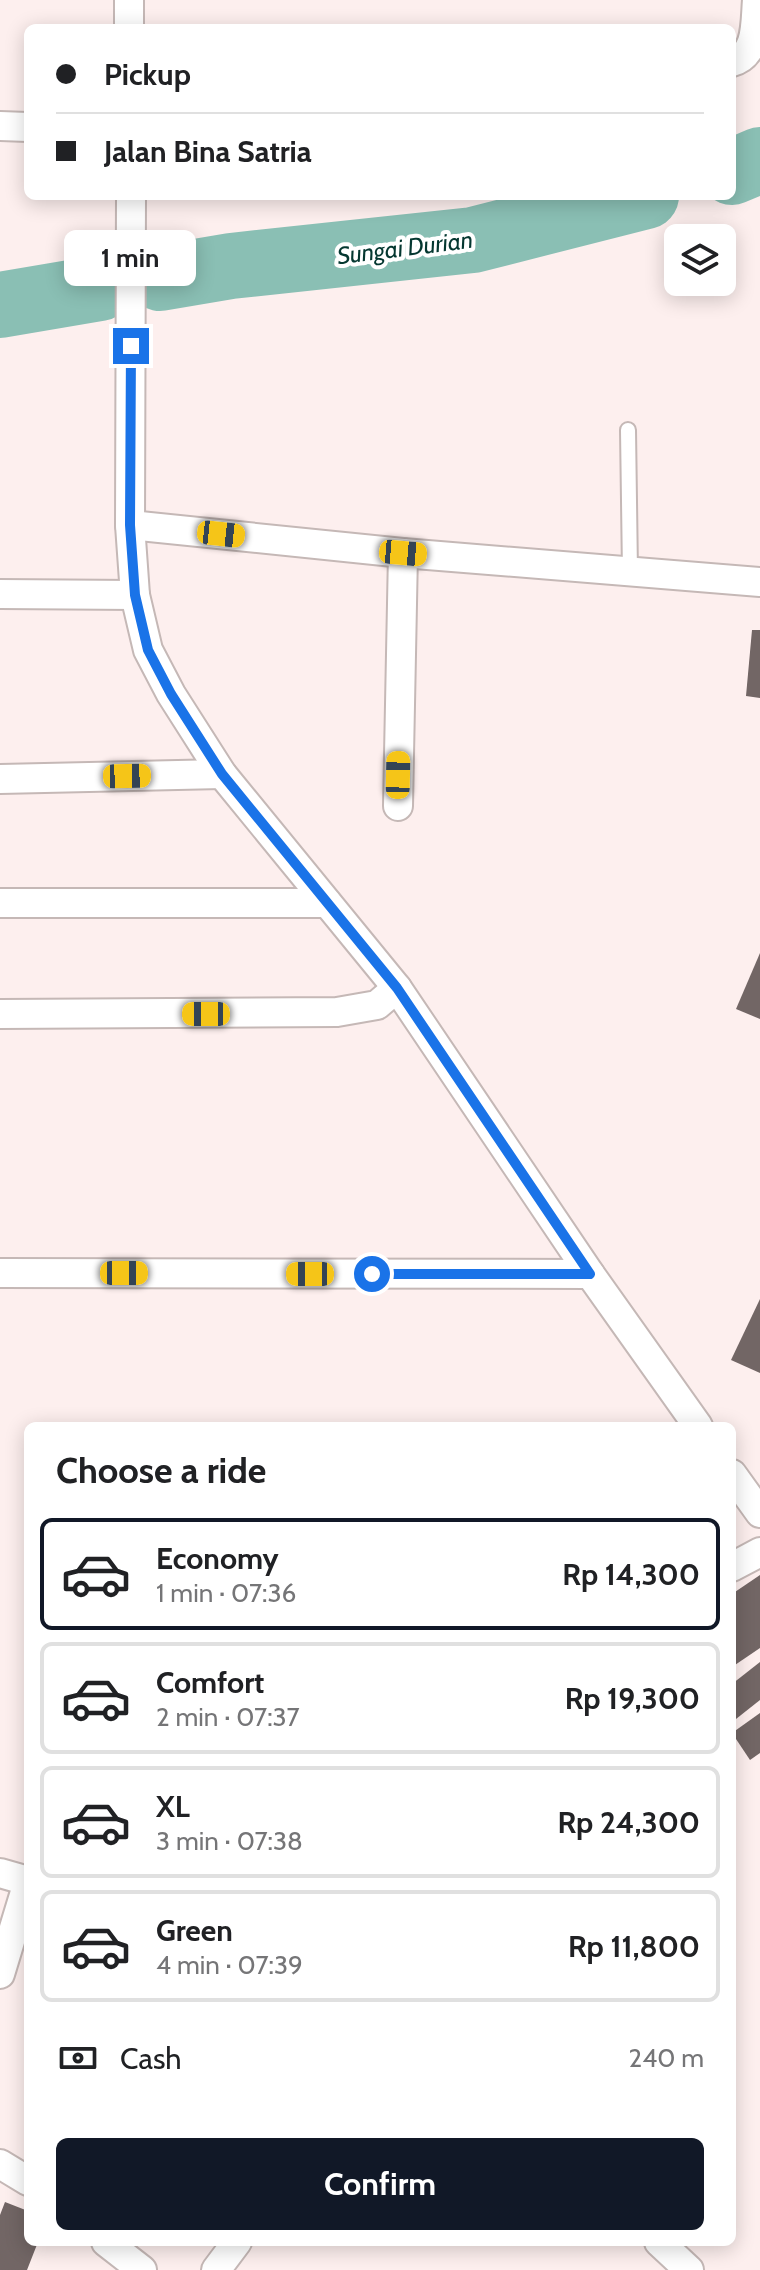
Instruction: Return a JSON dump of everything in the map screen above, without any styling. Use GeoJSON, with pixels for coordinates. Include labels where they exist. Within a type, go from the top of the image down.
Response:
{"type":"FeatureCollection","features":[{"type":"Feature","properties":{"kind":"street"},"geometry":{"type":"LineString","coordinates":[[129,0],[129,24]]}},
{"type":"Feature","properties":{"kind":"street"},"geometry":{"type":"LineString","coordinates":[[736,60],[748,52],[754,38],[757,0]]}},
{"type":"Feature","properties":{"kind":"street"},"geometry":{"type":"LineString","coordinates":[[0,126],[24,127]]}},
{"type":"Feature","properties":{"kind":"street"},"geometry":{"type":"LineString","coordinates":[[131,200],[130,525],[135,595],[148,650],[171,694],[222,774],[397,988],[590,1274],[695,1422]]}},
{"type":"Feature","properties":{"kind":"street"},"geometry":{"type":"LineString","coordinates":[[130,525],[403,553],[760,582]]}},
{"type":"Feature","properties":{"kind":"street"},"geometry":{"type":"LineString","coordinates":[[398,806],[403,553]]}},
{"type":"Feature","properties":{"kind":"street"},"geometry":{"type":"LineString","coordinates":[[0,594],[135,595]]}},
{"type":"Feature","properties":{"kind":"street"},"geometry":{"type":"LineString","coordinates":[[0,779],[222,774]]}},
{"type":"Feature","properties":{"kind":"street"},"geometry":{"type":"LineString","coordinates":[[0,903],[327,903]]}},
{"type":"Feature","properties":{"kind":"street"},"geometry":{"type":"LineString","coordinates":[[0,1014],[337,1012],[377,1005],[397,988]]}},
{"type":"Feature","properties":{"kind":"street"},"geometry":{"type":"LineString","coordinates":[[0,1273],[590,1274]]}},
{"type":"Feature","properties":{"kind":"street"},"geometry":{"type":"LineString","coordinates":[[736,1480],[760,1513]]}},
{"type":"Feature","properties":{"kind":"street"},"geometry":{"type":"LineString","coordinates":[[736,1565],[760,1552]]}},
{"type":"Feature","properties":{"kind":"street"},"geometry":{"type":"LineString","coordinates":[[0,1873],[24,1881]]}},
{"type":"Feature","properties":{"kind":"street"},"geometry":{"type":"LineString","coordinates":[[0,1974],[24,1895]]}},
{"type":"Feature","properties":{"kind":"street"},"geometry":{"type":"LineString","coordinates":[[0,2164],[24,2179]]}},
{"type":"Feature","properties":{"kind":"street"},"geometry":{"type":"LineString","coordinates":[[111,2246],[142,2270]]}},
{"type":"Feature","properties":{"kind":"street"},"geometry":{"type":"LineString","coordinates":[[216,2270],[234,2246]]}},
{"type":"Feature","properties":{"kind":"street"},"geometry":{"type":"LineString","coordinates":[[663,2246],[689,2270]]}},
{"type":"Feature","properties":{"kind":"lane"},"geometry":{"type":"LineString","coordinates":[[628,430],[630,572]]}},
{"type":"Feature","properties":{"kind":"building"},"geometry":{"type":"Polygon","coordinates":[[[752,630],[760,630],[760,698],[746,696],[752,630]]]}},
{"type":"Feature","properties":{"kind":"building"},"geometry":{"type":"Polygon","coordinates":[[[760,953],[760,1019],[736,1009],[760,953]]]}},
{"type":"Feature","properties":{"kind":"building"},"geometry":{"type":"Polygon","coordinates":[[[760,1299],[760,1373],[731,1360],[760,1299]]]}},
{"type":"Feature","properties":{"kind":"building"},"geometry":{"type":"Polygon","coordinates":[[[760,1575],[760,1648],[736,1664],[736,1591],[760,1575]]]}},
{"type":"Feature","properties":{"kind":"building"},"geometry":{"type":"Polygon","coordinates":[[[760,1662],[760,1700],[736,1719],[736,1681],[760,1662]]]}},
{"type":"Feature","properties":{"kind":"building"},"geometry":{"type":"Polygon","coordinates":[[[760,1713],[760,1753],[750,1760],[736,1739],[736,1730],[760,1713]]]}},
{"type":"Feature","properties":{"kind":"building"},"geometry":{"type":"Polygon","coordinates":[[[5,2202],[24,2209],[24,2246],[36,2246],[27,2270],[0,2270],[0,2215],[5,2202]]]}},
{"type":"Feature","properties":{"kind":"waterway","name":"Sungai Durian"},"geometry":{"type":"LineString","coordinates":[[736,170],[760,160]]}},
{"type":"Feature","properties":{"kind":"waterway","name":"Sungai Durian"},"geometry":{"type":"LineString","coordinates":[[160,278],[231,266],[473,240],[630,200]]}},
{"type":"Feature","properties":{"kind":"waterway","name":"Sungai Durian"},"geometry":{"type":"LineString","coordinates":[[0,305],[100,288]]}},
{"type":"Feature","properties":{"kind":"route"},"geometry":{"type":"LineString","coordinates":[[131,346],[130,525],[135,595],[148,650],[171,694],[222,774],[397,988],[590,1274],[372,1274]]}}]}
